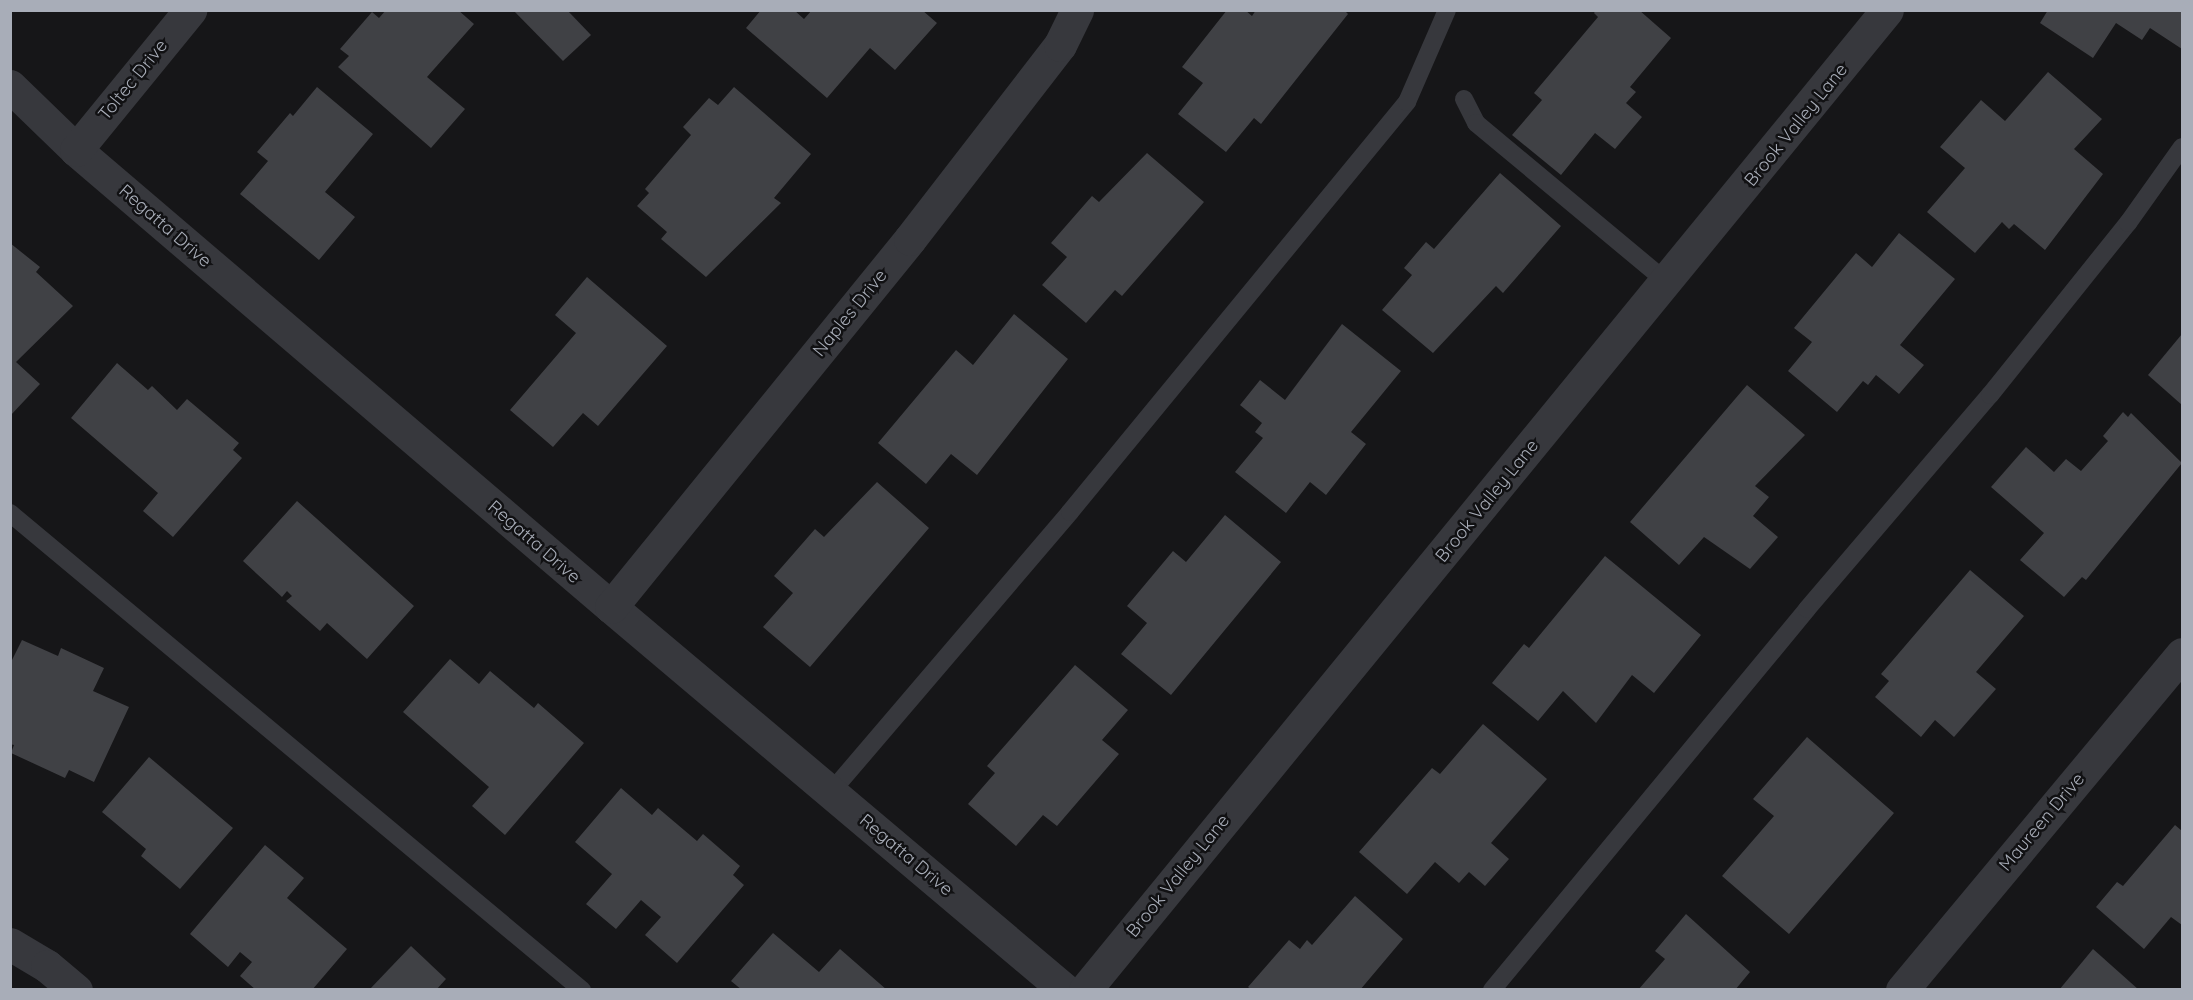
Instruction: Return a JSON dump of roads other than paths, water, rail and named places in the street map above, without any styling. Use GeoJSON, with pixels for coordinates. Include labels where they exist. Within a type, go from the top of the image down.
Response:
{"type":"FeatureCollection","features":[{"type":"Feature","properties":{"kind":"street","name":"Toltec Drive"},"geometry":{"type":"LineString","coordinates":[[76,150],[190,10]]}},
{"type":"Feature","properties":{"kind":"street","name":"Naples Drive"},"geometry":{"type":"LineString","coordinates":[[611,607],[910,239],[1060,45],[1077,10]]}},
{"type":"Feature","properties":{"kind":"street","name":"Brook Valley Lane"},"geometry":{"type":"LineString","coordinates":[[1084,990],[1667,282],[1887,10]]}},
{"type":"Feature","properties":{"kind":"street","name":"Regatta Drive"},"geometry":{"type":"LineString","coordinates":[[10,86],[76,150],[611,607],[1065,990]]}},
{"type":"Feature","properties":{"kind":"street","name":"Maureen Drive"},"geometry":{"type":"LineString","coordinates":[[1902,990],[2182,654]]}},
{"type":"Feature","properties":{"kind":"street"},"geometry":{"type":"LineString","coordinates":[[10,944],[47,966],[76,990]]}},
{"type":"Feature","properties":{"kind":"lane"},"geometry":{"type":"LineString","coordinates":[[831,792],[1070,512],[1407,102],[1447,10]]}},
{"type":"Feature","properties":{"kind":"lane"},"geometry":{"type":"LineString","coordinates":[[1464,99],[1476,123],[1667,282]]}},
{"type":"Feature","properties":{"kind":"lane"},"geometry":{"type":"LineString","coordinates":[[1492,990],[1807,609],[1990,395],[2128,223],[2182,147]]}},
{"type":"Feature","properties":{"kind":"lane"},"geometry":{"type":"LineString","coordinates":[[10,513],[582,990]]}}]}
